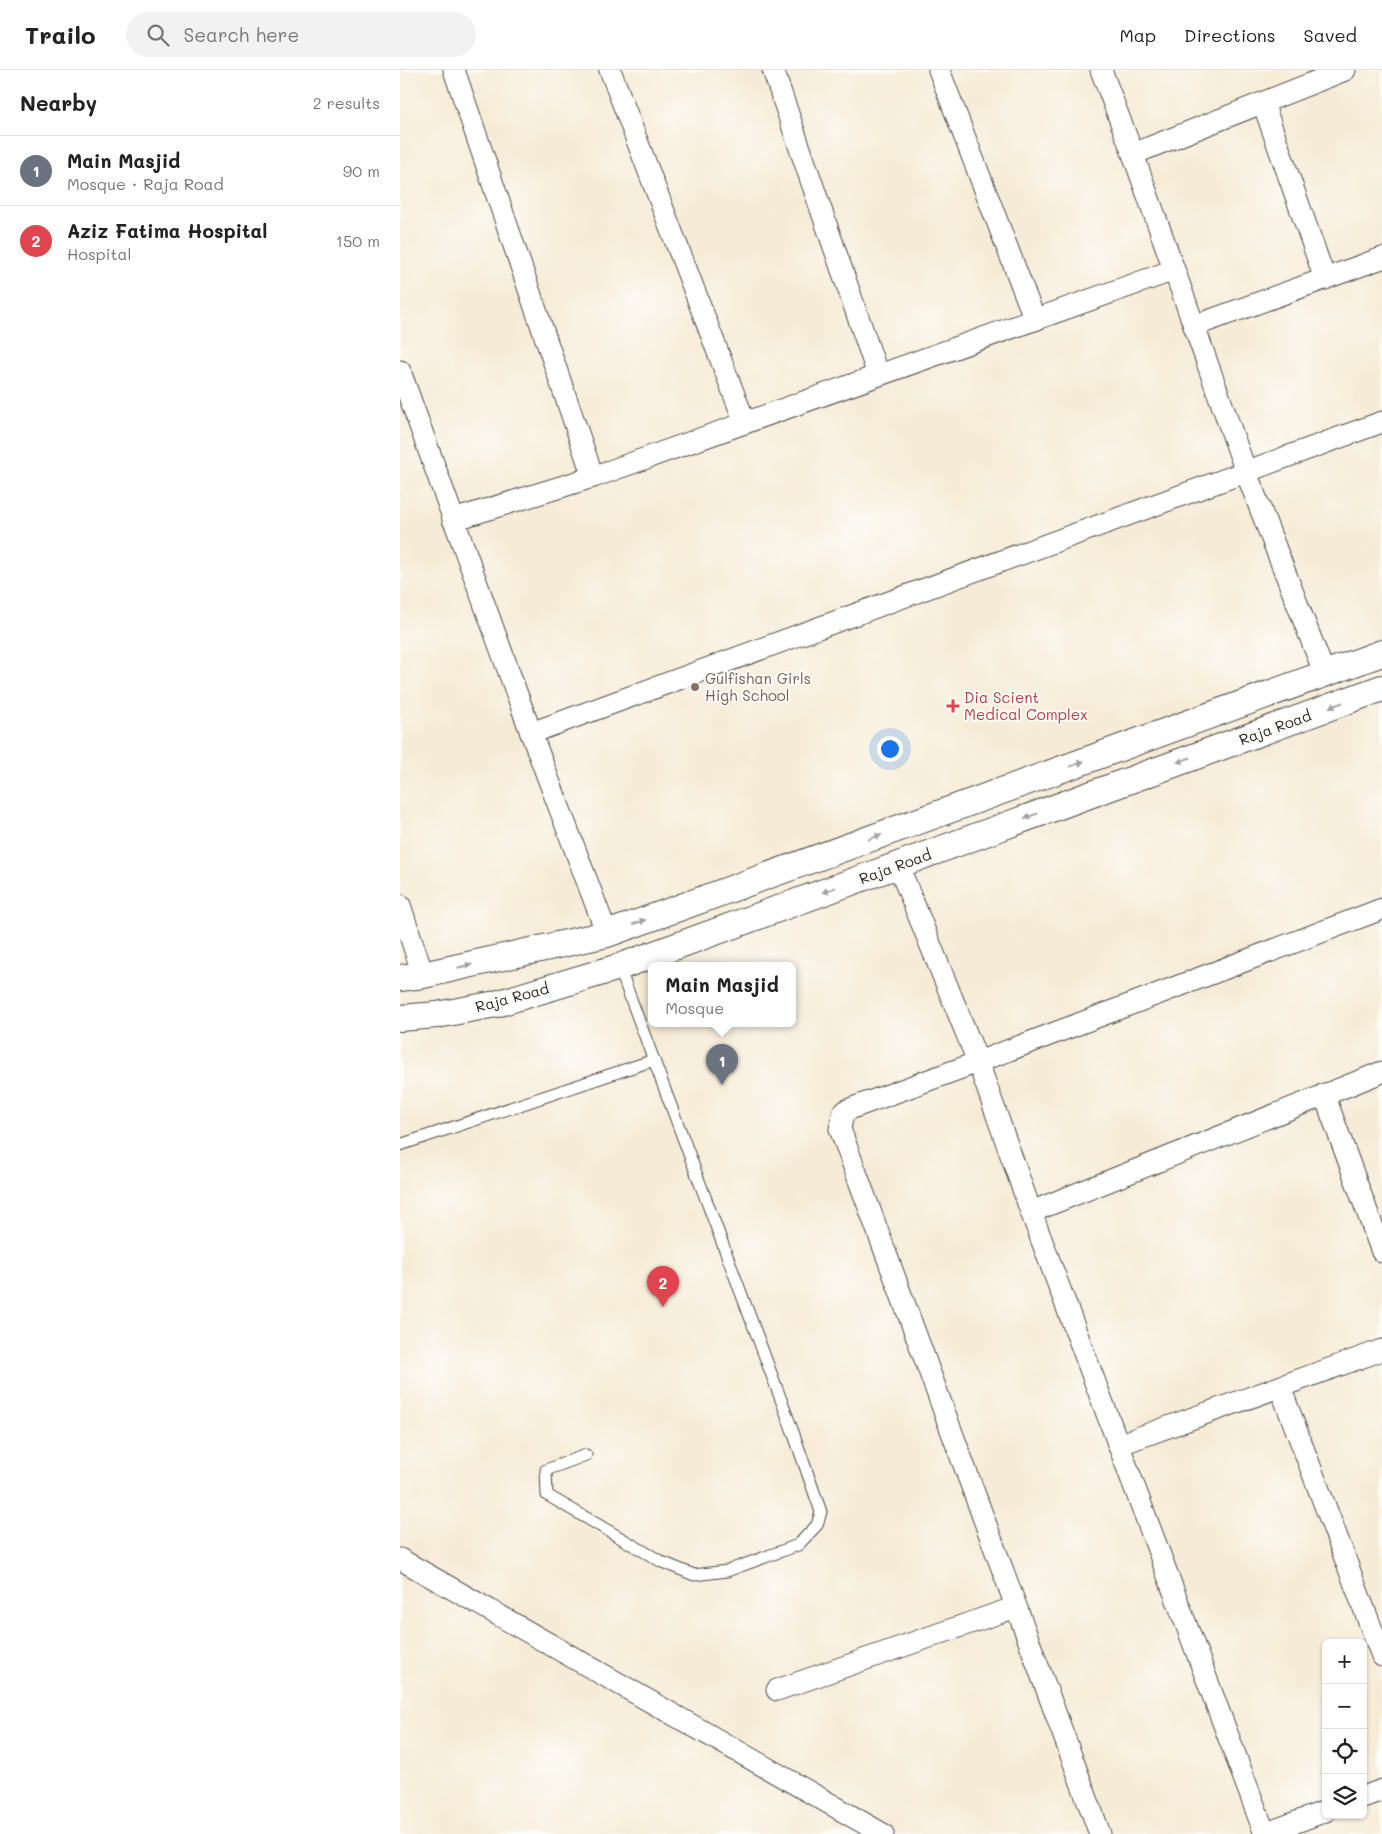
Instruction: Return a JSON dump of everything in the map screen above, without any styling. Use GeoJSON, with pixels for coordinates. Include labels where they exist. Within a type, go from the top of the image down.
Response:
{"type":"FeatureCollection","features":[{"type":"Feature","properties":{"kind":"street"},"geometry":{"type":"LineString","coordinates":[[454,70],[592,477]]}},
{"type":"Feature","properties":{"kind":"street"},"geometry":{"type":"LineString","coordinates":[[610,70],[745,423]]}},
{"type":"Feature","properties":{"kind":"street"},"geometry":{"type":"LineString","coordinates":[[773,70],[878,375]]}},
{"type":"Feature","properties":{"kind":"street"},"geometry":{"type":"LineString","coordinates":[[939,70],[1035,320]]}},
{"type":"Feature","properties":{"kind":"street"},"geometry":{"type":"LineString","coordinates":[[1101,70],[1133,154],[1246,472],[1325,675]]}},
{"type":"Feature","properties":{"kind":"street"},"geometry":{"type":"LineString","coordinates":[[1133,154],[1345,70]]}},
{"type":"Feature","properties":{"kind":"street"},"geometry":{"type":"LineString","coordinates":[[1263,103],[1325,279]]}},
{"type":"Feature","properties":{"kind":"street"},"geometry":{"type":"LineString","coordinates":[[1194,326],[1382,258]]}},
{"type":"Feature","properties":{"kind":"street"},"geometry":{"type":"LineString","coordinates":[[453,520],[592,477],[1174,270]]}},
{"type":"Feature","properties":{"kind":"street"},"geometry":{"type":"LineString","coordinates":[[400,371],[531,733],[607,934]]}},
{"type":"Feature","properties":{"kind":"street"},"geometry":{"type":"LineString","coordinates":[[531,733],[1382,422]]}},
{"type":"Feature","properties":{"kind":"street"},"geometry":{"type":"LineString","coordinates":[[400,905],[412,976],[607,934],[1382,654]]}},
{"type":"Feature","properties":{"kind":"street","name":"Raja Road"},"geometry":{"type":"LineString","coordinates":[[400,1018],[436,1015],[496,1004],[620,967],[1382,688]]}},
{"type":"Feature","properties":{"kind":"street"},"geometry":{"type":"LineString","coordinates":[[898,865],[978,1062],[1030,1212],[1265,1834],[1322,1813]]}},
{"type":"Feature","properties":{"kind":"street"},"geometry":{"type":"LineString","coordinates":[[1100,1834],[840,1129],[843,1114],[847,1110],[1382,909]]}},
{"type":"Feature","properties":{"kind":"street"},"geometry":{"type":"LineString","coordinates":[[1030,1212],[1382,1072]]}},
{"type":"Feature","properties":{"kind":"street"},"geometry":{"type":"LineString","coordinates":[[1324,1094],[1382,1252]]}},
{"type":"Feature","properties":{"kind":"street"},"geometry":{"type":"LineString","coordinates":[[1118,1445],[1382,1350]]}},
{"type":"Feature","properties":{"kind":"street"},"geometry":{"type":"LineString","coordinates":[[1280,1387],[1382,1656]]}},
{"type":"Feature","properties":{"kind":"street"},"geometry":{"type":"LineString","coordinates":[[400,1559],[882,1834]]}},
{"type":"Feature","properties":{"kind":"street"},"geometry":{"type":"LineString","coordinates":[[777,1690],[1016,1607]]}},
{"type":"Feature","properties":{"kind":"street"},"geometry":{"type":"LineString","coordinates":[[1367,1796],[1382,1790]]}},
{"type":"Feature","properties":{"kind":"lane"},"geometry":{"type":"LineString","coordinates":[[586,1455],[546,1470],[547,1495],[662,1562],[694,1575],[726,1571],[798,1546],[817,1525],[821,1512],[792,1429],[620,967]]}},
{"type":"Feature","properties":{"kind":"lane"},"geometry":{"type":"LineString","coordinates":[[400,1145],[654,1060]]}},
{"type":"Feature","properties":{"kind":"place","name":"Gulfishan Girls High School"},"geometry":{"type":"Point","coordinates":[695,687]}},
{"type":"Feature","properties":{"kind":"place","name":"Dia Scient Medical Complex"},"geometry":{"type":"Point","coordinates":[953,706]}},
{"type":"Feature","properties":{"kind":"place","name":"Main Masjid"},"geometry":{"type":"Point","coordinates":[722,1085]}},
{"type":"Feature","properties":{"kind":"place","name":"Aziz Fatima Hospital"},"geometry":{"type":"Point","coordinates":[663,1307]}}]}
